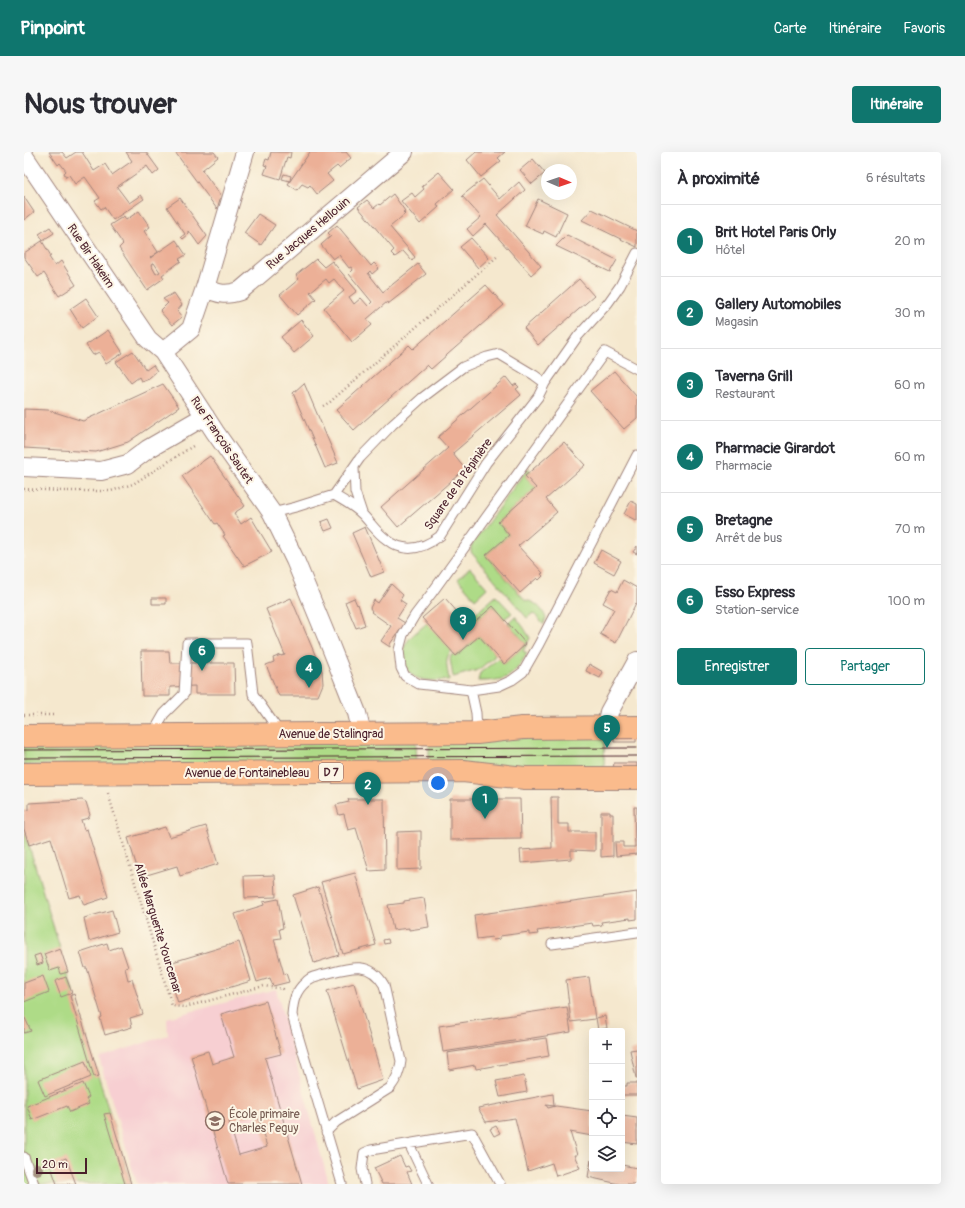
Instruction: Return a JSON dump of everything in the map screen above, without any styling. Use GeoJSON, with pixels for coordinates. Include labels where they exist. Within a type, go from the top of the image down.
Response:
{"type":"FeatureCollection","features":[{"type":"Feature","properties":{"kind":"main road","name":"Avenue de Stalingrad"},"geometry":{"type":"LineString","coordinates":[[24,736],[477,733],[522,728],[637,727]]}},
{"type":"Feature","properties":{"kind":"main road","name":"Avenue de Fontainebleau"},"geometry":{"type":"LineString","coordinates":[[24,774],[463,771],[525,778],[637,778]]}},
{"type":"Feature","properties":{"kind":"street"},"geometry":{"type":"LineString","coordinates":[[163,352],[191,330],[205,288],[245,152]]}},
{"type":"Feature","properties":{"kind":"street","name":"Rue Jacques Hellouin"},"geometry":{"type":"LineString","coordinates":[[205,288],[219,294],[230,294],[240,291],[404,152]]}},
{"type":"Feature","properties":{"kind":"street","name":"Rue Bir Hakeim"},"geometry":{"type":"LineString","coordinates":[[24,156],[148,339],[163,352]]}},
{"type":"Feature","properties":{"kind":"street","name":"Rue François Sautet"},"geometry":{"type":"LineString","coordinates":[[163,352],[272,513],[295,560],[325,632],[357,713],[362,734]]}},
{"type":"Feature","properties":{"kind":"street"},"geometry":{"type":"LineString","coordinates":[[24,467],[101,471],[128,464],[148,449],[205,416]]}},
{"type":"Feature","properties":{"kind":"street"},"geometry":{"type":"LineString","coordinates":[[606,727],[609,712],[637,661]]}},
{"type":"Feature","properties":{"kind":"lane","name":"Square de la Pépinière"},"geometry":{"type":"LineString","coordinates":[[334,495],[354,506],[384,539],[402,548],[416,548],[429,544],[440,536],[486,463],[538,397],[545,383],[578,336],[608,303],[620,286],[637,253]]}},
{"type":"Feature","properties":{"kind":"lane"},"geometry":{"type":"LineString","coordinates":[[637,369],[605,352],[415,615],[403,635],[399,650],[401,668],[405,676],[419,684],[471,690],[499,686],[512,680],[523,672],[637,455]]}},
{"type":"Feature","properties":{"kind":"lane"},"geometry":{"type":"LineString","coordinates":[[272,513],[334,495],[360,458],[392,425],[422,398],[463,367],[487,357],[499,354],[545,383]]}},
{"type":"Feature","properties":{"kind":"lane"},"geometry":{"type":"LineString","coordinates":[[354,468],[355,492],[362,514]]}},
{"type":"Feature","properties":{"kind":"lane"},"geometry":{"type":"LineString","coordinates":[[152,735],[164,714],[184,694],[187,643],[247,643],[253,694],[282,735]]}},
{"type":"Feature","properties":{"kind":"lane"},"geometry":{"type":"LineString","coordinates":[[471,690],[476,713],[477,733]]}},
{"type":"Feature","properties":{"kind":"lane"},"geometry":{"type":"LineString","coordinates":[[552,944],[637,932]]}},
{"type":"Feature","properties":{"kind":"lane"},"geometry":{"type":"LineString","coordinates":[[326,1132],[336,1122],[390,1088],[400,1071],[401,1061],[384,984],[379,977],[363,968],[352,967],[316,976],[307,980],[294,997],[292,1015],[326,1132],[342,1184]]}},
{"type":"Feature","properties":{"kind":"lane"},"geometry":{"type":"LineString","coordinates":[[365,1184],[362,1169],[364,1153],[371,1150],[472,1133],[500,1184]]}},
{"type":"Feature","properties":{"kind":"lane"},"geometry":{"type":"LineString","coordinates":[[409,1144],[428,1184]]}},
{"type":"Feature","properties":{"kind":"lane"},"geometry":{"type":"LineString","coordinates":[[24,1157],[34,1184]]}},
{"type":"Feature","properties":{"kind":"path"},"geometry":{"type":"LineString","coordinates":[[323,406],[330,402],[499,256]]}},
{"type":"Feature","properties":{"kind":"path","name":"Allée Marguerite Yourcenar"},"geometry":{"type":"LineString","coordinates":[[102,773],[172,1006],[185,1007],[264,986],[283,990],[293,1006]]}},
{"type":"Feature","properties":{"kind":"shaded area","name":"École primaire Charles Peguy"},"geometry":{"type":"Polygon","coordinates":[[[276,989],[329,1184],[137,1184],[99,1058],[168,1035],[167,1018],[276,989]]]}},
{"type":"Feature","properties":{"kind":"green space"},"geometry":{"type":"Polygon","coordinates":[[[528,468],[531,471],[525,476],[536,488],[498,522],[509,535],[486,555],[525,600],[532,602],[543,611],[546,618],[544,624],[533,613],[527,618],[471,552],[471,546],[528,468]]]}},
{"type":"Feature","properties":{"kind":"green space"},"geometry":{"type":"Polygon","coordinates":[[[470,568],[487,588],[475,599],[458,579],[470,568]]]}},
{"type":"Feature","properties":{"kind":"green space"},"geometry":{"type":"Polygon","coordinates":[[[496,596],[512,613],[504,619],[493,606],[470,626],[467,621],[496,596]]]}},
{"type":"Feature","properties":{"kind":"green space"},"geometry":{"type":"Polygon","coordinates":[[[515,616],[530,638],[523,651],[527,653],[513,673],[508,676],[496,680],[478,681],[480,673],[499,658],[504,664],[526,644],[508,623],[515,616]]]}},
{"type":"Feature","properties":{"kind":"green space"},"geometry":{"type":"Polygon","coordinates":[[[427,623],[452,651],[449,654],[447,661],[449,680],[435,681],[421,679],[409,673],[406,668],[403,653],[404,648],[411,637],[427,623]]]}},
{"type":"Feature","properties":{"kind":"green space"},"geometry":{"type":"Polygon","coordinates":[[[479,636],[495,654],[494,657],[478,670],[453,677],[450,659],[451,656],[454,654],[457,656],[479,636]]]}},
{"type":"Feature","properties":{"kind":"green space"},"geometry":{"type":"Polygon","coordinates":[[[605,734],[604,770],[429,764],[429,742],[605,734]]]}},
{"type":"Feature","properties":{"kind":"green space"},"geometry":{"type":"Polygon","coordinates":[[[416,742],[417,764],[24,765],[24,743],[416,742]]]}},
{"type":"Feature","properties":{"kind":"green space"},"geometry":{"type":"Polygon","coordinates":[[[24,829],[131,1184],[24,1184],[24,829]]]}},
{"type":"Feature","properties":{"kind":"building"},"geometry":{"type":"Polygon","coordinates":[[[49,152],[62,152],[67,158],[76,152],[82,152],[94,171],[105,164],[112,175],[132,161],[126,152],[146,152],[159,170],[153,175],[147,166],[117,187],[129,203],[141,195],[144,199],[113,220],[104,207],[101,209],[95,201],[100,198],[85,177],[75,184],[69,175],[66,177],[64,173],[66,171],[60,163],[58,165],[49,152]]]}},
{"type":"Feature","properties":{"kind":"building"},"geometry":{"type":"Polygon","coordinates":[[[175,152],[214,152],[218,157],[202,170],[221,196],[217,209],[175,152]]]}},
{"type":"Feature","properties":{"kind":"building"},"geometry":{"type":"Polygon","coordinates":[[[271,152],[291,152],[290,158],[287,157],[280,179],[264,174],[267,166],[264,165],[266,159],[269,160],[271,152]]]}},
{"type":"Feature","properties":{"kind":"building"},"geometry":{"type":"Polygon","coordinates":[[[310,152],[346,152],[351,158],[339,168],[337,166],[327,174],[333,181],[317,194],[310,185],[308,187],[302,184],[297,190],[288,184],[310,152]]]}},
{"type":"Feature","properties":{"kind":"building"},"geometry":{"type":"Polygon","coordinates":[[[476,152],[505,152],[498,158],[501,161],[481,177],[467,160],[476,152]]]}},
{"type":"Feature","properties":{"kind":"building"},"geometry":{"type":"Polygon","coordinates":[[[533,159],[541,168],[541,176],[532,184],[520,170],[533,159]]]}},
{"type":"Feature","properties":{"kind":"building"},"geometry":{"type":"Polygon","coordinates":[[[439,172],[454,189],[437,204],[439,207],[420,224],[401,201],[412,193],[415,197],[424,189],[422,186],[439,172]]]}},
{"type":"Feature","properties":{"kind":"building"},"geometry":{"type":"Polygon","coordinates":[[[284,174],[291,176],[290,181],[282,179],[284,174]]]}},
{"type":"Feature","properties":{"kind":"building"},"geometry":{"type":"Polygon","coordinates":[[[483,179],[500,199],[519,182],[525,190],[497,215],[541,266],[531,275],[486,224],[473,236],[467,229],[481,217],[462,196],[483,179]]]}},
{"type":"Feature","properties":{"kind":"building"},"geometry":{"type":"Polygon","coordinates":[[[393,194],[405,211],[403,212],[405,214],[390,227],[415,257],[412,261],[403,251],[395,257],[391,253],[394,250],[358,207],[367,200],[374,208],[393,194]]]}},
{"type":"Feature","properties":{"kind":"building"},"geometry":{"type":"Polygon","coordinates":[[[24,197],[34,212],[24,220],[24,197]]]}},
{"type":"Feature","properties":{"kind":"building"},"geometry":{"type":"Polygon","coordinates":[[[180,198],[207,236],[199,245],[189,231],[189,234],[183,239],[181,237],[185,234],[167,207],[180,198]]]}},
{"type":"Feature","properties":{"kind":"building"},"geometry":{"type":"Polygon","coordinates":[[[538,199],[567,213],[556,237],[544,231],[543,234],[525,226],[538,199]]]}},
{"type":"Feature","properties":{"kind":"building"},"geometry":{"type":"Polygon","coordinates":[[[592,209],[637,231],[637,247],[582,220],[592,209]]]}},
{"type":"Feature","properties":{"kind":"building"},"geometry":{"type":"Polygon","coordinates":[[[139,211],[150,227],[144,231],[158,252],[150,258],[176,240],[186,255],[179,259],[181,261],[162,275],[164,278],[147,290],[119,248],[123,244],[110,225],[124,216],[126,220],[139,211]],[[154,263],[151,265],[156,274],[160,272],[154,263]]]}},
{"type":"Feature","properties":{"kind":"building"},"geometry":{"type":"Polygon","coordinates":[[[258,214],[275,225],[261,245],[244,233],[258,214]]]}},
{"type":"Feature","properties":{"kind":"building"},"geometry":{"type":"Polygon","coordinates":[[[337,225],[371,266],[374,263],[379,268],[372,274],[370,271],[368,273],[383,292],[418,264],[426,274],[388,304],[387,302],[367,319],[372,325],[352,342],[324,308],[344,291],[334,279],[329,283],[326,279],[310,292],[316,299],[297,315],[280,295],[299,279],[296,275],[316,259],[324,267],[332,261],[357,291],[349,297],[354,304],[361,298],[368,306],[372,302],[349,274],[353,270],[351,267],[349,268],[339,255],[333,259],[321,245],[331,236],[328,233],[337,225]]]}},
{"type":"Feature","properties":{"kind":"building"},"geometry":{"type":"Polygon","coordinates":[[[50,227],[54,233],[43,240],[39,234],[50,227]]]}},
{"type":"Feature","properties":{"kind":"building"},"geometry":{"type":"Polygon","coordinates":[[[567,235],[617,260],[610,272],[556,246],[567,235]]]}},
{"type":"Feature","properties":{"kind":"building"},"geometry":{"type":"Polygon","coordinates":[[[471,238],[489,258],[478,268],[460,247],[471,238]]]}},
{"type":"Feature","properties":{"kind":"building"},"geometry":{"type":"Polygon","coordinates":[[[42,241],[55,266],[61,261],[76,285],[59,296],[44,273],[38,277],[24,257],[24,253],[42,241]]]}},
{"type":"Feature","properties":{"kind":"building"},"geometry":{"type":"Polygon","coordinates":[[[579,279],[594,296],[538,345],[524,328],[579,279]]]}},
{"type":"Feature","properties":{"kind":"building"},"geometry":{"type":"Polygon","coordinates":[[[486,285],[504,305],[431,369],[427,365],[354,430],[336,410],[409,345],[413,349],[486,285]]]}},
{"type":"Feature","properties":{"kind":"building"},"geometry":{"type":"Polygon","coordinates":[[[174,293],[182,305],[177,311],[182,317],[172,325],[160,311],[168,303],[163,299],[174,293]]]}},
{"type":"Feature","properties":{"kind":"building"},"geometry":{"type":"Polygon","coordinates":[[[86,298],[98,316],[82,328],[70,309],[86,298]]]}},
{"type":"Feature","properties":{"kind":"building"},"geometry":{"type":"Polygon","coordinates":[[[301,320],[314,336],[294,353],[281,337],[301,320]]]}},
{"type":"Feature","properties":{"kind":"building"},"geometry":{"type":"Polygon","coordinates":[[[108,330],[123,353],[106,364],[99,352],[93,355],[86,345],[108,330]]]}},
{"type":"Feature","properties":{"kind":"building"},"geometry":{"type":"Polygon","coordinates":[[[133,351],[146,370],[153,365],[157,371],[149,378],[141,381],[139,377],[131,383],[116,362],[133,351]]]}},
{"type":"Feature","properties":{"kind":"building"},"geometry":{"type":"Polygon","coordinates":[[[614,371],[637,397],[637,418],[624,429],[590,391],[614,371]]]}},
{"type":"Feature","properties":{"kind":"building"},"geometry":{"type":"Polygon","coordinates":[[[506,377],[513,386],[516,384],[519,387],[516,389],[521,395],[453,453],[465,469],[398,527],[381,507],[448,448],[438,437],[506,377]]]}},
{"type":"Feature","properties":{"kind":"building"},"geometry":{"type":"Polygon","coordinates":[[[304,383],[338,463],[325,468],[293,393],[304,383]]]}},
{"type":"Feature","properties":{"kind":"building"},"geometry":{"type":"Polygon","coordinates":[[[163,384],[179,407],[128,442],[96,452],[24,448],[24,409],[48,410],[83,421],[163,384]]]}},
{"type":"Feature","properties":{"kind":"building"},"geometry":{"type":"Polygon","coordinates":[[[564,442],[585,465],[546,499],[557,512],[518,546],[543,573],[541,574],[543,576],[539,580],[537,578],[520,593],[486,555],[509,535],[498,522],[536,488],[525,476],[564,442]]]}},
{"type":"Feature","properties":{"kind":"building"},"geometry":{"type":"Polygon","coordinates":[[[210,456],[245,506],[234,513],[241,524],[251,517],[272,552],[244,566],[223,536],[225,535],[217,523],[215,524],[182,476],[210,456]]]}},
{"type":"Feature","properties":{"kind":"building"},"geometry":{"type":"Polygon","coordinates":[[[631,501],[637,504],[637,521],[624,514],[631,501]]]}},
{"type":"Feature","properties":{"kind":"building"},"geometry":{"type":"Polygon","coordinates":[[[329,519],[333,528],[325,531],[321,522],[329,519]]]}},
{"type":"Feature","properties":{"kind":"building"},"geometry":{"type":"Polygon","coordinates":[[[365,527],[384,572],[371,577],[352,533],[365,527]]]}},
{"type":"Feature","properties":{"kind":"building"},"geometry":{"type":"Polygon","coordinates":[[[637,546],[637,554],[633,552],[637,546]]]}},
{"type":"Feature","properties":{"kind":"building"},"geometry":{"type":"Polygon","coordinates":[[[601,550],[621,561],[614,574],[594,563],[601,550]]]}},
{"type":"Feature","properties":{"kind":"building"},"geometry":{"type":"Polygon","coordinates":[[[623,580],[637,588],[637,604],[636,603],[616,643],[600,634],[614,609],[603,603],[611,589],[617,592],[623,580]]]}},
{"type":"Feature","properties":{"kind":"building"},"geometry":{"type":"Polygon","coordinates":[[[391,584],[403,595],[400,600],[406,604],[397,618],[405,623],[390,644],[390,647],[381,641],[391,626],[371,612],[372,611],[370,608],[374,600],[378,603],[391,584]]]}},
{"type":"Feature","properties":{"kind":"building"},"geometry":{"type":"Polygon","coordinates":[[[152,598],[166,598],[166,604],[152,604],[152,598]]]}},
{"type":"Feature","properties":{"kind":"building"},"geometry":{"type":"Polygon","coordinates":[[[291,598],[322,671],[323,684],[318,696],[279,696],[266,665],[274,662],[273,658],[285,655],[266,609],[291,598]]]}},
{"type":"Feature","properties":{"kind":"building"},"geometry":{"type":"Polygon","coordinates":[[[354,598],[357,605],[358,604],[365,625],[356,628],[345,602],[354,598]]]}},
{"type":"Feature","properties":{"kind":"building"},"geometry":{"type":"Polygon","coordinates":[[[445,598],[470,626],[493,606],[526,644],[504,664],[479,636],[456,656],[422,618],[445,598]]]}},
{"type":"Feature","properties":{"kind":"building"},"geometry":{"type":"Polygon","coordinates":[[[141,651],[169,651],[170,663],[234,663],[235,694],[195,694],[195,686],[170,687],[170,696],[142,696],[141,651]]]}},
{"type":"Feature","properties":{"kind":"building"},"geometry":{"type":"Polygon","coordinates":[[[589,664],[603,672],[600,678],[586,671],[589,664]]]}},
{"type":"Feature","properties":{"kind":"building"},"geometry":{"type":"Polygon","coordinates":[[[614,734],[636,734],[636,742],[614,742],[614,734]]]}},
{"type":"Feature","properties":{"kind":"building"},"geometry":{"type":"Polygon","coordinates":[[[614,763],[637,763],[637,770],[613,770],[614,763]]]}},
{"type":"Feature","properties":{"kind":"building"},"geometry":{"type":"Polygon","coordinates":[[[551,797],[558,797],[558,824],[569,824],[569,832],[595,832],[595,851],[571,850],[571,859],[521,863],[520,850],[552,848],[551,797]]]}},
{"type":"Feature","properties":{"kind":"building"},"geometry":{"type":"Polygon","coordinates":[[[348,799],[384,799],[385,870],[369,871],[356,828],[348,830],[344,814],[339,815],[336,805],[349,802],[348,799]]]}},
{"type":"Feature","properties":{"kind":"building"},"geometry":{"type":"Polygon","coordinates":[[[450,799],[520,799],[521,839],[450,840],[450,799]]]}},
{"type":"Feature","properties":{"kind":"building"},"geometry":{"type":"Polygon","coordinates":[[[82,800],[86,802],[90,815],[88,818],[81,820],[84,830],[87,829],[108,897],[84,905],[80,895],[69,898],[51,838],[29,845],[24,829],[24,811],[29,810],[29,803],[82,800]]]}},
{"type":"Feature","properties":{"kind":"building"},"geometry":{"type":"Polygon","coordinates":[[[634,807],[637,807],[637,854],[616,856],[615,842],[623,842],[623,847],[635,847],[634,807]]]}},
{"type":"Feature","properties":{"kind":"building"},"geometry":{"type":"Polygon","coordinates":[[[601,812],[610,812],[610,814],[613,814],[613,856],[601,857],[601,812]]]}},
{"type":"Feature","properties":{"kind":"building"},"geometry":{"type":"Polygon","coordinates":[[[206,826],[218,864],[180,876],[177,866],[140,877],[128,838],[165,827],[169,837],[206,826]]]}},
{"type":"Feature","properties":{"kind":"building"},"geometry":{"type":"Polygon","coordinates":[[[421,831],[421,869],[397,870],[397,832],[421,831]]]}},
{"type":"Feature","properties":{"kind":"building"},"geometry":{"type":"Polygon","coordinates":[[[355,873],[376,945],[343,954],[321,882],[355,873]]]}},
{"type":"Feature","properties":{"kind":"building"},"geometry":{"type":"Polygon","coordinates":[[[275,875],[276,897],[245,898],[244,876],[275,875]]]}},
{"type":"Feature","properties":{"kind":"building"},"geometry":{"type":"Polygon","coordinates":[[[318,887],[339,955],[314,963],[293,895],[318,887]]]}},
{"type":"Feature","properties":{"kind":"building"},"geometry":{"type":"Polygon","coordinates":[[[637,892],[637,919],[630,920],[630,918],[601,922],[602,925],[593,926],[592,923],[537,931],[538,934],[529,935],[529,932],[500,936],[500,939],[493,940],[492,937],[477,939],[474,915],[637,892]]]}},
{"type":"Feature","properties":{"kind":"building"},"geometry":{"type":"Polygon","coordinates":[[[424,898],[429,927],[409,930],[409,928],[393,930],[388,905],[424,898]]]}},
{"type":"Feature","properties":{"kind":"building"},"geometry":{"type":"Polygon","coordinates":[[[278,899],[283,928],[279,929],[281,938],[274,939],[284,974],[286,973],[289,982],[273,986],[270,978],[257,982],[235,914],[264,905],[263,902],[278,899]]]}},
{"type":"Feature","properties":{"kind":"building"},"geometry":{"type":"Polygon","coordinates":[[[112,910],[118,932],[89,941],[84,918],[112,910]]]}},
{"type":"Feature","properties":{"kind":"building"},"geometry":{"type":"Polygon","coordinates":[[[388,939],[389,943],[384,944],[383,940],[388,939]]]}},
{"type":"Feature","properties":{"kind":"building"},"geometry":{"type":"Polygon","coordinates":[[[239,942],[251,981],[178,1003],[166,964],[239,942]]]}},
{"type":"Feature","properties":{"kind":"building"},"geometry":{"type":"Polygon","coordinates":[[[107,943],[109,950],[121,946],[128,967],[125,968],[128,980],[132,979],[143,1014],[130,1018],[132,1027],[105,1035],[100,1018],[102,1017],[87,968],[85,968],[80,952],[107,943]]]}},
{"type":"Feature","properties":{"kind":"building"},"geometry":{"type":"Polygon","coordinates":[[[60,948],[68,972],[61,974],[59,968],[50,971],[44,954],[60,948]]]}},
{"type":"Feature","properties":{"kind":"building"},"geometry":{"type":"Polygon","coordinates":[[[40,954],[43,963],[37,965],[34,956],[40,954]]]}},
{"type":"Feature","properties":{"kind":"building"},"geometry":{"type":"Polygon","coordinates":[[[43,976],[49,992],[24,1002],[24,983],[43,976]]]}},
{"type":"Feature","properties":{"kind":"building"},"geometry":{"type":"Polygon","coordinates":[[[66,977],[72,993],[61,997],[55,981],[66,977]]]}},
{"type":"Feature","properties":{"kind":"building"},"geometry":{"type":"Polygon","coordinates":[[[589,977],[595,1019],[571,1022],[566,980],[589,977]]]}},
{"type":"Feature","properties":{"kind":"building"},"geometry":{"type":"Polygon","coordinates":[[[354,983],[383,1080],[357,1089],[327,991],[354,983]]]}},
{"type":"Feature","properties":{"kind":"building"},"geometry":{"type":"Polygon","coordinates":[[[74,994],[99,1076],[94,1077],[70,996],[74,994]]]}},
{"type":"Feature","properties":{"kind":"building"},"geometry":{"type":"Polygon","coordinates":[[[266,1001],[281,1054],[265,1058],[302,1184],[228,1184],[191,1056],[208,1051],[212,1064],[234,1057],[221,1014],[266,1001]],[[257,1113],[229,1122],[239,1155],[267,1147],[257,1113]]]}},
{"type":"Feature","properties":{"kind":"building"},"geometry":{"type":"Polygon","coordinates":[[[567,1007],[571,1032],[443,1052],[439,1026],[567,1007]]]}},
{"type":"Feature","properties":{"kind":"building"},"geometry":{"type":"Polygon","coordinates":[[[605,1016],[607,1028],[598,1028],[596,1018],[605,1016]]]}},
{"type":"Feature","properties":{"kind":"building"},"geometry":{"type":"Polygon","coordinates":[[[24,1018],[31,1031],[24,1033],[24,1018]]]}},
{"type":"Feature","properties":{"kind":"building"},"geometry":{"type":"Polygon","coordinates":[[[546,1038],[549,1056],[476,1069],[475,1065],[449,1070],[447,1053],[546,1038]]]}},
{"type":"Feature","properties":{"kind":"building"},"geometry":{"type":"Polygon","coordinates":[[[637,1049],[637,1078],[636,1078],[630,1050],[637,1049]]]}},
{"type":"Feature","properties":{"kind":"building"},"geometry":{"type":"Polygon","coordinates":[[[85,1061],[91,1077],[45,1096],[38,1080],[85,1061]]]}},
{"type":"Feature","properties":{"kind":"building"},"geometry":{"type":"Polygon","coordinates":[[[524,1076],[527,1092],[500,1097],[496,1081],[524,1076]]]}},
{"type":"Feature","properties":{"kind":"building"},"geometry":{"type":"Polygon","coordinates":[[[83,1083],[89,1097],[86,1099],[89,1104],[70,1112],[67,1106],[32,1120],[27,1106],[83,1083]]]}},
{"type":"Feature","properties":{"kind":"building"},"geometry":{"type":"Polygon","coordinates":[[[627,1083],[637,1083],[637,1095],[625,1095],[625,1086],[627,1086],[627,1083]]]}},
{"type":"Feature","properties":{"kind":"building"},"geometry":{"type":"Polygon","coordinates":[[[553,1094],[554,1106],[546,1105],[548,1108],[556,1106],[589,1111],[589,1135],[570,1132],[577,1155],[574,1155],[580,1168],[556,1176],[552,1163],[528,1171],[515,1118],[486,1122],[478,1108],[553,1094]]]}},
{"type":"Feature","properties":{"kind":"building"},"geometry":{"type":"Polygon","coordinates":[[[110,1113],[131,1184],[125,1184],[104,1114],[110,1113]]]}},
{"type":"Feature","properties":{"kind":"building"},"geometry":{"type":"Polygon","coordinates":[[[625,1116],[637,1118],[637,1144],[625,1142],[625,1116]]]}},
{"type":"Feature","properties":{"kind":"building"},"geometry":{"type":"Polygon","coordinates":[[[496,1126],[500,1133],[494,1136],[490,1129],[496,1126]]]}},
{"type":"Feature","properties":{"kind":"building"},"geometry":{"type":"Polygon","coordinates":[[[400,1156],[405,1167],[408,1166],[411,1171],[407,1172],[412,1184],[382,1184],[374,1168],[400,1156]]]}},
{"type":"Feature","properties":{"kind":"building"},"geometry":{"type":"Polygon","coordinates":[[[66,1158],[76,1184],[57,1184],[50,1164],[66,1158]]]}},
{"type":"Feature","properties":{"kind":"building"},"geometry":{"type":"Polygon","coordinates":[[[625,1166],[637,1168],[637,1184],[619,1184],[588,1177],[589,1171],[625,1172],[625,1166]]]}},
{"type":"Feature","properties":{"kind":"tram line"},"geometry":{"type":"LineString","coordinates":[[24,750],[637,748]]}},
{"type":"Feature","properties":{"kind":"tram line"},"geometry":{"type":"LineString","coordinates":[[24,758],[637,756]]}},
{"type":"Feature","properties":{"kind":"place","name":"Taverna Grill"},"geometry":{"type":"Point","coordinates":[463,640]}},
{"type":"Feature","properties":{"kind":"place","name":"Esso Express"},"geometry":{"type":"Point","coordinates":[202,671]}},
{"type":"Feature","properties":{"kind":"place","name":"Pharmacie Girardot"},"geometry":{"type":"Point","coordinates":[309,688]}},
{"type":"Feature","properties":{"kind":"place","name":"Bretagne"},"geometry":{"type":"Point","coordinates":[607,748]}},
{"type":"Feature","properties":{"kind":"place","name":"Gallery Automobiles"},"geometry":{"type":"Point","coordinates":[368,805]}},
{"type":"Feature","properties":{"kind":"place","name":"Brit Hotel Paris Orly"},"geometry":{"type":"Point","coordinates":[485,819]}},
{"type":"Feature","properties":{"kind":"place","name":"École primaire Charles Peguy"},"geometry":{"type":"Point","coordinates":[215,1121]}}]}
